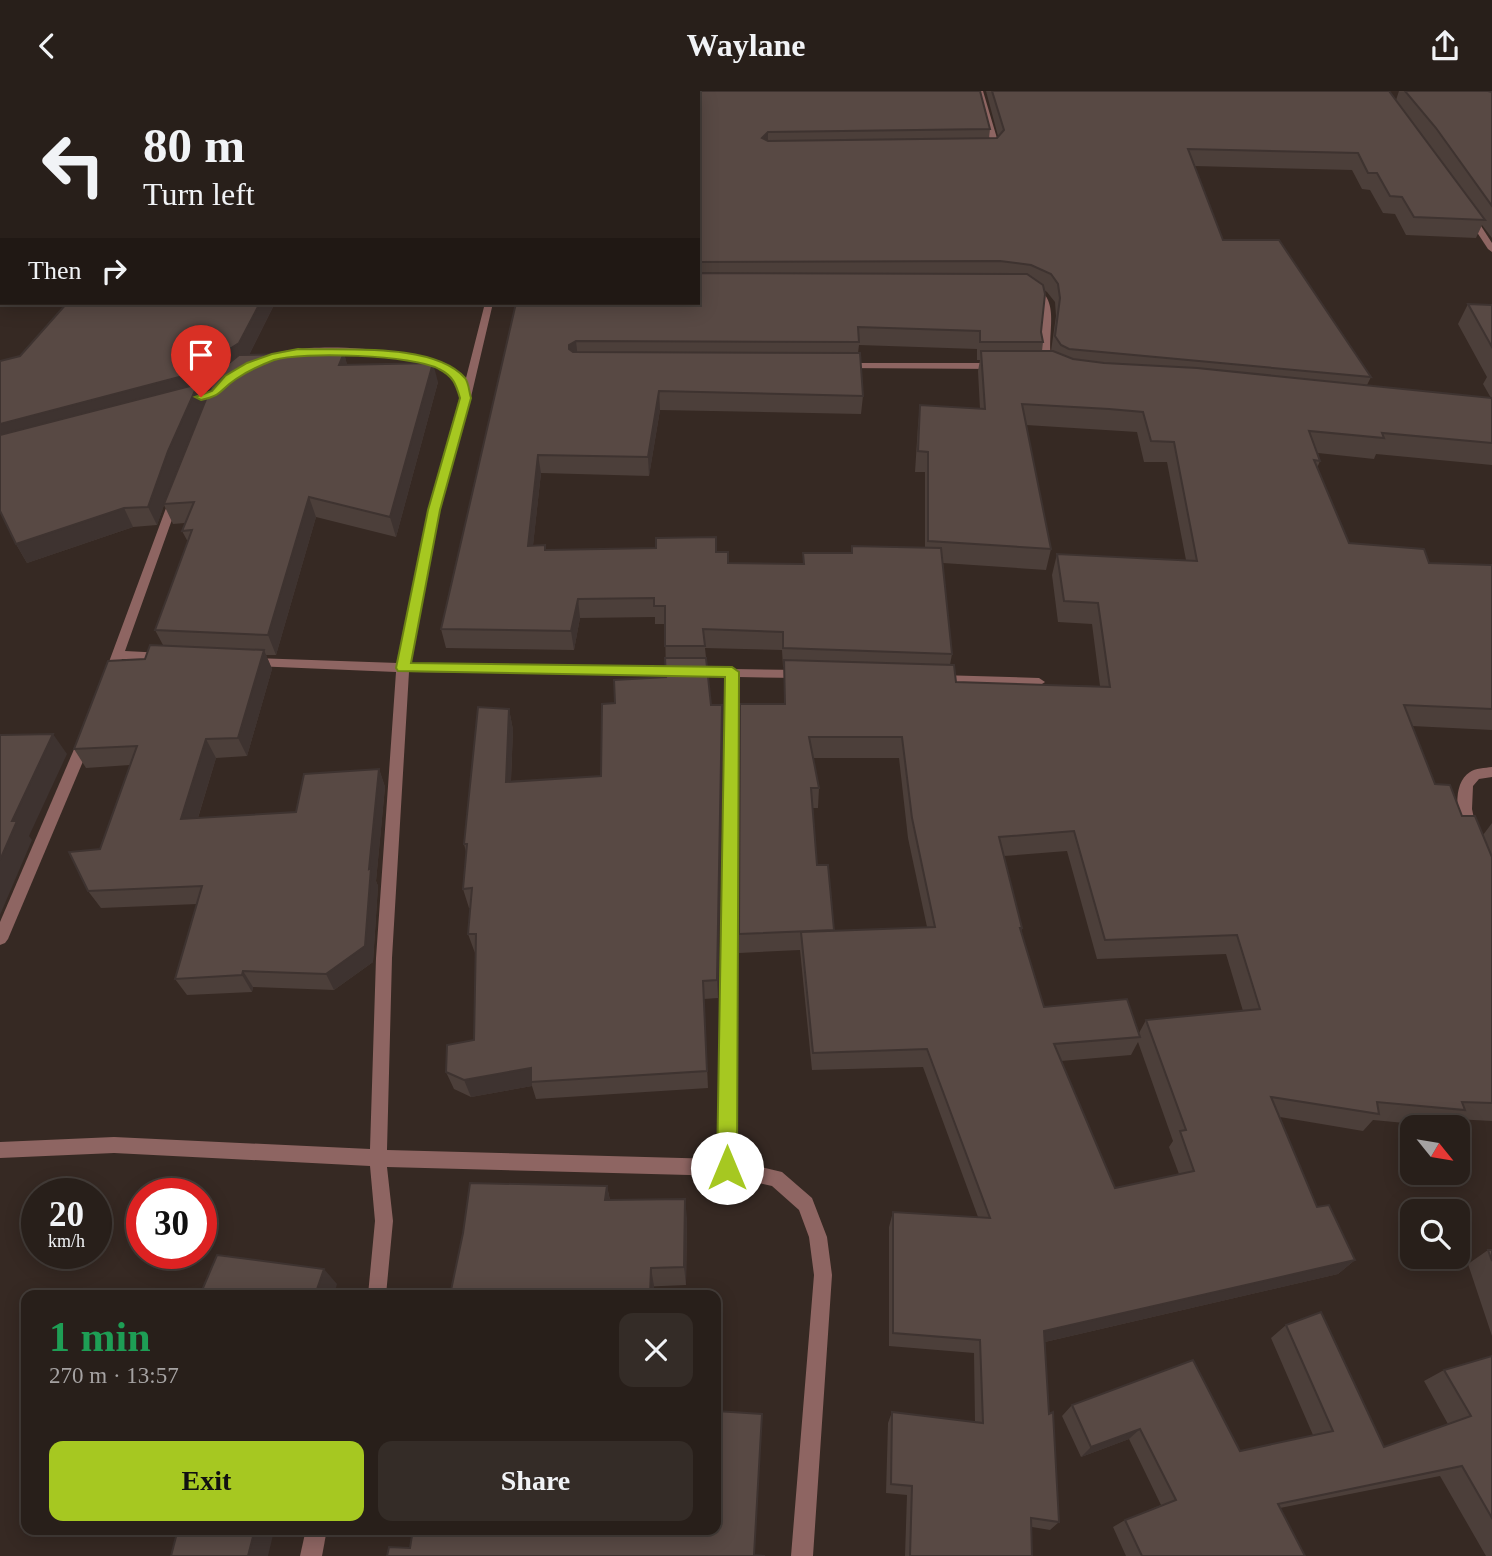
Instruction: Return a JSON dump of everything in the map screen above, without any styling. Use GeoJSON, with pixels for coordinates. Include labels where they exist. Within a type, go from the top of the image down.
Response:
{"type":"FeatureCollection","features":[{"type":"Feature","properties":{"kind":"street"},"geometry":{"type":"LineString","coordinates":[[972,151],[991,150],[995,145],[980,91]]}},
{"type":"Feature","properties":{"kind":"street"},"geometry":{"type":"LineString","coordinates":[[1466,211],[1492,249]]}},
{"type":"Feature","properties":{"kind":"street"},"geometry":{"type":"LineString","coordinates":[[1017,285],[1041,292],[1048,303],[1043,357],[1054,368],[1035,366]]}},
{"type":"Feature","properties":{"kind":"street"},"geometry":{"type":"LineString","coordinates":[[377,1290],[384,1221],[378,1158],[384,958],[403,668],[434,510],[488,305]]}},
{"type":"Feature","properties":{"kind":"street"},"geometry":{"type":"LineString","coordinates":[[261,361],[298,353],[407,356],[430,361],[452,372],[461,380],[465,398]]}},
{"type":"Feature","properties":{"kind":"street"},"geometry":{"type":"LineString","coordinates":[[827,366],[1007,366]]}},
{"type":"Feature","properties":{"kind":"street"},"geometry":{"type":"LineString","coordinates":[[103,693],[180,482]]}},
{"type":"Feature","properties":{"kind":"street"},"geometry":{"type":"LineString","coordinates":[[118,655],[184,658]]}},
{"type":"Feature","properties":{"kind":"street"},"geometry":{"type":"LineString","coordinates":[[237,661],[403,668],[816,675]]}},
{"type":"Feature","properties":{"kind":"street"},"geometry":{"type":"LineString","coordinates":[[727,1168],[732,672]]}},
{"type":"Feature","properties":{"kind":"street"},"geometry":{"type":"LineString","coordinates":[[927,679],[1039,682]]}},
{"type":"Feature","properties":{"kind":"street"},"geometry":{"type":"LineString","coordinates":[[0,939],[88,732]]}},
{"type":"Feature","properties":{"kind":"street"},"geometry":{"type":"LineString","coordinates":[[1474,847],[1465,809],[1466,783],[1475,775],[1492,772]]}},
{"type":"Feature","properties":{"kind":"street"},"geometry":{"type":"LineString","coordinates":[[0,1150],[114,1145],[378,1158],[727,1168],[776,1178],[806,1204],[818,1237],[823,1275],[802,1556]]}},
{"type":"Feature","properties":{"kind":"street"},"geometry":{"type":"LineString","coordinates":[[311,1556],[316,1535]]}},
{"type":"Feature","properties":{"kind":"building"},"geometry":{"type":"Polygon","coordinates":[[[700,91],[980,91],[990,129],[768,132],[762,138],[768,141],[997,138],[1004,130],[992,91],[1389,91],[1485,220],[1414,217],[1402,197],[1390,196],[1377,173],[1368,173],[1358,153],[1188,149],[1223,240],[1279,240],[1371,377],[1069,349],[1061,345],[1055,336],[1060,298],[1058,284],[1051,274],[1031,265],[1000,261],[700,262],[700,91]]]}},
{"type":"Feature","properties":{"kind":"building"},"geometry":{"type":"Polygon","coordinates":[[[1405,91],[1492,92],[1492,206],[1436,128],[1405,91]]]}},
{"type":"Feature","properties":{"kind":"building"},"geometry":{"type":"Polygon","coordinates":[[[700,273],[1027,274],[1043,285],[1043,342],[980,342],[980,331],[858,327],[859,342],[576,341],[569,345],[573,352],[860,353],[863,396],[659,391],[648,457],[538,455],[528,546],[545,545],[545,550],[656,548],[656,538],[716,537],[716,552],[728,552],[728,563],[804,564],[803,553],[852,553],[852,546],[941,548],[952,654],[783,648],[783,632],[703,629],[705,646],[665,646],[665,606],[654,606],[654,598],[578,599],[571,631],[441,629],[516,305],[700,305],[700,273]]]}},
{"type":"Feature","properties":{"kind":"building"},"geometry":{"type":"Polygon","coordinates":[[[1468,304],[1492,305],[1492,347],[1468,304]]]}},
{"type":"Feature","properties":{"kind":"building"},"geometry":{"type":"Polygon","coordinates":[[[65,305],[259,305],[239,343],[222,354],[206,370],[0,424],[0,361],[20,356],[65,305]]]}},
{"type":"Feature","properties":{"kind":"building"},"geometry":{"type":"Polygon","coordinates":[[[981,351],[1053,351],[1073,359],[1104,363],[1197,368],[1492,398],[1492,443],[1382,433],[1384,438],[1309,431],[1320,461],[1314,460],[1349,543],[1424,549],[1429,563],[1492,565],[1492,709],[1404,705],[1435,784],[1450,785],[1462,816],[1475,816],[1492,857],[1492,1103],[1462,1102],[1465,1110],[1377,1102],[1379,1114],[1271,1097],[1317,1207],[1329,1205],[1355,1260],[1044,1331],[1049,1414],[1053,1412],[1059,1522],[1031,1518],[1032,1556],[910,1556],[912,1486],[891,1484],[892,1412],[983,1423],[980,1340],[893,1333],[893,1212],[990,1218],[927,1049],[813,1053],[801,932],[935,927],[912,818],[902,737],[809,737],[819,788],[811,788],[817,865],[828,865],[834,930],[739,934],[740,704],[785,704],[784,660],[954,665],[956,682],[1110,687],[1098,603],[1064,601],[1057,554],[1197,561],[1174,442],[1151,441],[1143,412],[1022,404],[1051,549],[928,541],[928,452],[918,451],[920,405],[985,409],[981,351]],[[1074,831],[999,837],[1020,928],[1044,1007],[1127,999],[1140,1037],[1054,1044],[1115,1188],[1194,1171],[1180,1131],[1186,1130],[1146,1020],[1260,1009],[1237,935],[1105,940],[1074,831]]]}},
{"type":"Feature","properties":{"kind":"building"},"geometry":{"type":"Polygon","coordinates":[[[344,353],[339,365],[433,363],[390,517],[309,497],[268,635],[155,630],[192,530],[182,531],[194,502],[164,504],[211,387],[223,368],[239,355],[344,353]]]}},
{"type":"Feature","properties":{"kind":"building"},"geometry":{"type":"Polygon","coordinates":[[[198,384],[168,451],[148,507],[124,508],[16,544],[0,511],[0,435],[198,384]]]}},
{"type":"Feature","properties":{"kind":"building"},"geometry":{"type":"Polygon","coordinates":[[[150,645],[264,650],[238,738],[206,739],[181,819],[296,812],[304,774],[379,769],[365,946],[326,974],[243,971],[242,975],[175,979],[202,886],[88,891],[69,852],[100,849],[137,746],[74,749],[108,661],[145,659],[150,645]]]}},
{"type":"Feature","properties":{"kind":"building"},"geometry":{"type":"Polygon","coordinates":[[[665,658],[706,658],[711,705],[722,705],[717,980],[703,981],[707,1071],[531,1082],[531,1068],[464,1080],[446,1072],[447,1045],[474,1040],[476,934],[468,934],[472,888],[463,889],[467,844],[464,844],[478,707],[509,709],[506,782],[601,776],[602,704],[615,703],[614,680],[666,677],[665,658]]]}},
{"type":"Feature","properties":{"kind":"building"},"geometry":{"type":"Polygon","coordinates":[[[53,734],[12,821],[17,821],[0,860],[0,735],[53,734]]]}},
{"type":"Feature","properties":{"kind":"building"},"geometry":{"type":"Polygon","coordinates":[[[470,1183],[607,1186],[605,1200],[685,1199],[684,1267],[651,1268],[650,1290],[451,1290],[470,1183]]]}},
{"type":"Feature","properties":{"kind":"building"},"geometry":{"type":"Polygon","coordinates":[[[217,1255],[324,1269],[317,1290],[202,1290],[211,1269],[217,1269],[217,1255]]]}},
{"type":"Feature","properties":{"kind":"building"},"geometry":{"type":"Polygon","coordinates":[[[1321,1312],[1384,1447],[1471,1416],[1444,1370],[1492,1356],[1492,1518],[1462,1466],[1278,1504],[1305,1556],[1142,1556],[1125,1520],[1176,1500],[1140,1429],[1091,1447],[1072,1405],[1193,1360],[1240,1451],[1333,1431],[1286,1325],[1321,1312]]]}},
{"type":"Feature","properties":{"kind":"building"},"geometry":{"type":"Polygon","coordinates":[[[721,1411],[762,1414],[754,1555],[765,1556],[387,1556],[389,1547],[410,1548],[412,1535],[721,1535],[721,1411]]]}},
{"type":"Feature","properties":{"kind":"building"},"geometry":{"type":"Polygon","coordinates":[[[176,1535],[253,1535],[248,1556],[171,1556],[176,1535]]]}},
{"type":"Feature","properties":{"kind":"route"},"geometry":{"type":"LineString","coordinates":[[201,397],[216,393],[229,379],[250,365],[276,356],[298,353],[407,356],[442,366],[461,380],[465,398],[434,510],[403,668],[732,672],[727,1168]]}}]}
